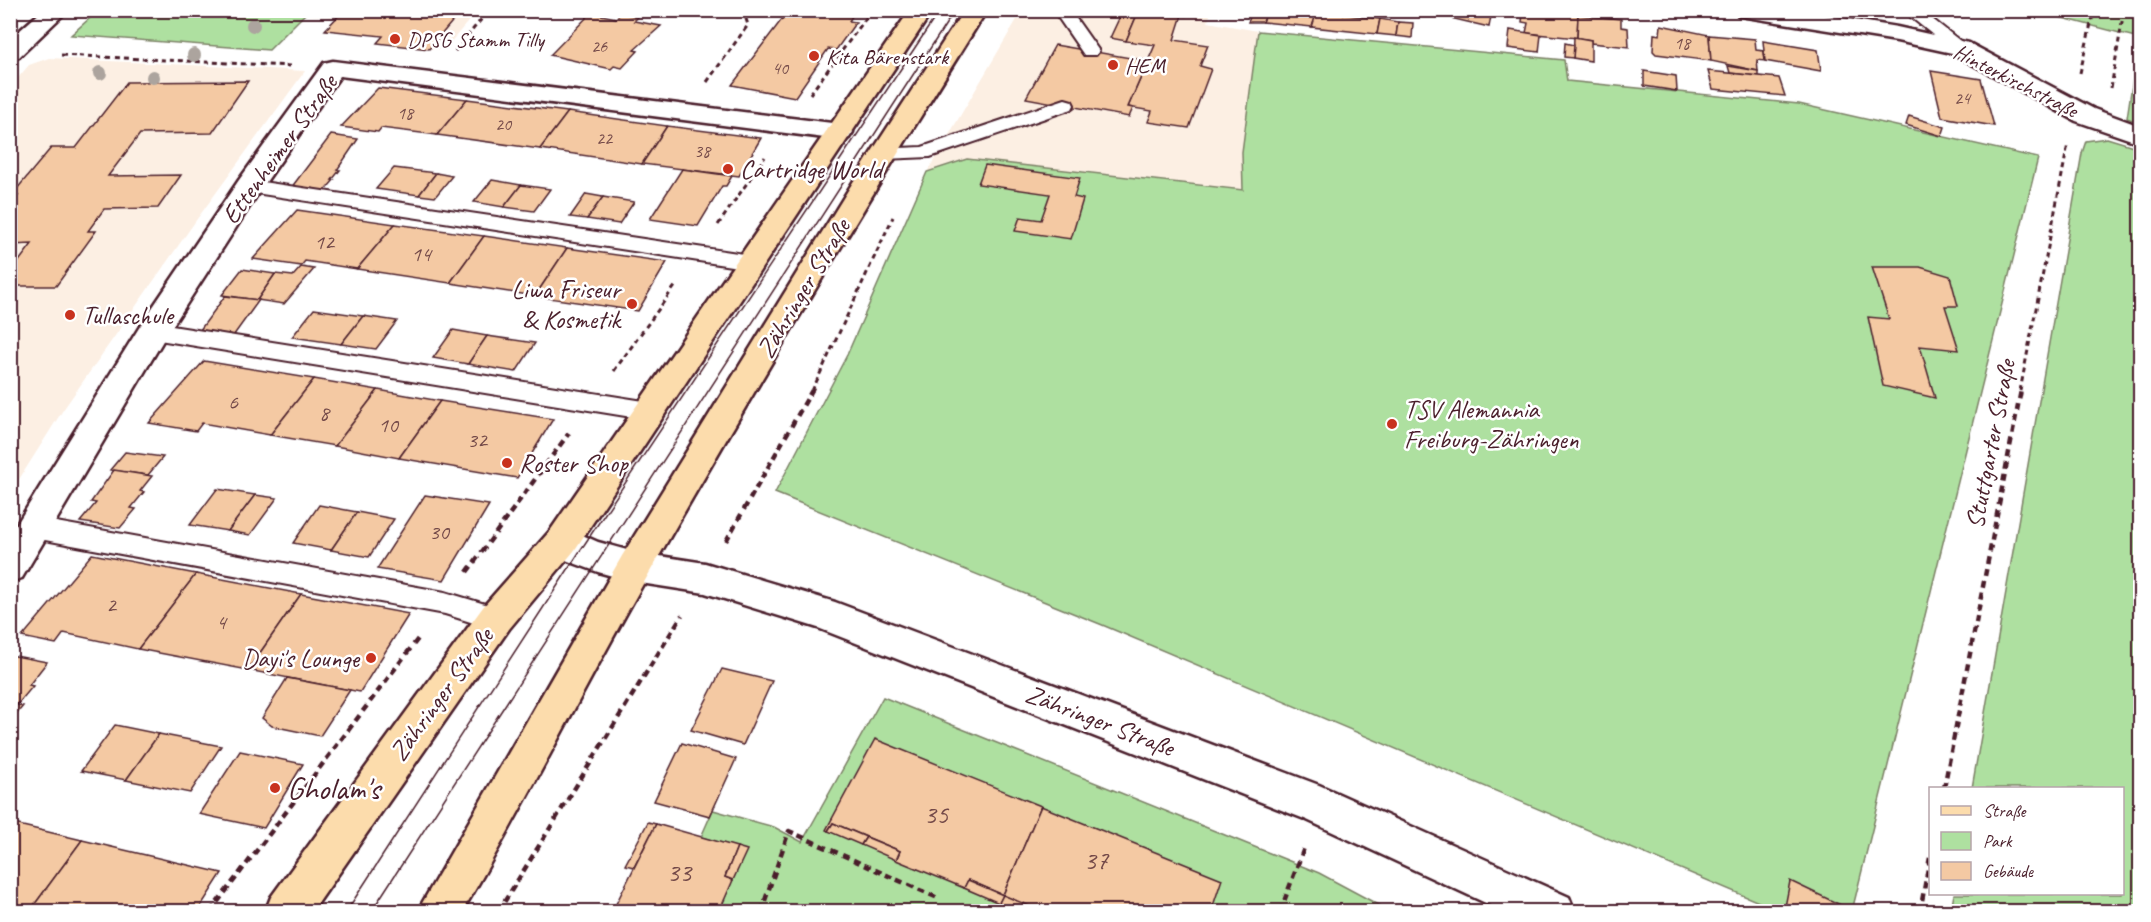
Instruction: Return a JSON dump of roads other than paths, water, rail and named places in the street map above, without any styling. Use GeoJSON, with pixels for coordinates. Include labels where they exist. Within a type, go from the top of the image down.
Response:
{"type":"FeatureCollection","features":[{"type":"Feature","properties":{"kind":"main road","name":"Zähringer Straße"},"geometry":{"type":"LineString","coordinates":[[286,912],[496,618],[562,541],[922,10]]}},
{"type":"Feature","properties":{"kind":"main road","name":"Zähringer Straße"},"geometry":{"type":"LineString","coordinates":[[438,912],[494,819],[634,567],[884,153],[976,10]]}},
{"type":"Feature","properties":{"kind":"street"},"geometry":{"type":"LineString","coordinates":[[11,52],[57,10]]}},
{"type":"Feature","properties":{"kind":"street","name":"Hinterkirchstraße"},"geometry":{"type":"LineString","coordinates":[[1746,10],[1897,34],[1960,48],[2084,114],[2140,135]]}},
{"type":"Feature","properties":{"kind":"street","name":"Ettenheimer Straße"},"geometry":{"type":"LineString","coordinates":[[10,567],[153,331],[249,186],[333,68],[840,132]]}},
{"type":"Feature","properties":{"kind":"street","name":"Zähringer Straße"},"geometry":{"type":"LineString","coordinates":[[562,541],[580,552],[634,567],[705,578],[822,613],[1319,805],[1554,912]]}},
{"type":"Feature","properties":{"kind":"lane"},"geometry":{"type":"LineString","coordinates":[[1061,10],[1090,51]]}},
{"type":"Feature","properties":{"kind":"lane"},"geometry":{"type":"LineString","coordinates":[[1910,10],[1960,48]]}},
{"type":"Feature","properties":{"kind":"lane"},"geometry":{"type":"LineString","coordinates":[[884,153],[923,153],[1065,105]]}},
{"type":"Feature","properties":{"kind":"lane"},"geometry":{"type":"LineString","coordinates":[[249,186],[751,262]]}},
{"type":"Feature","properties":{"kind":"lane"},"geometry":{"type":"LineString","coordinates":[[153,331],[650,411]]}},
{"type":"Feature","properties":{"kind":"lane"},"geometry":{"type":"LineString","coordinates":[[34,528],[445,603],[496,618]]}},
{"type":"Feature","properties":{"kind":"tram line"},"geometry":{"type":"LineString","coordinates":[[346,912],[580,551],[940,10]]}},
{"type":"Feature","properties":{"kind":"tram line"},"geometry":{"type":"LineString","coordinates":[[371,912],[955,10]]}},
{"type":"Feature","properties":{"kind":"place","name":"DPSG Stamm Tilly"},"geometry":{"type":"Point","coordinates":[395,39]}},
{"type":"Feature","properties":{"kind":"place","name":"Kita Bärenstark"},"geometry":{"type":"Point","coordinates":[814,56]}},
{"type":"Feature","properties":{"kind":"place","name":"HEM"},"geometry":{"type":"Point","coordinates":[1113,65]}},
{"type":"Feature","properties":{"kind":"place","name":"Cartridge World"},"geometry":{"type":"Point","coordinates":[728,169]}},
{"type":"Feature","properties":{"kind":"place","name":"Liwa Friseur & Kosmetik"},"geometry":{"type":"Point","coordinates":[632,304]}},
{"type":"Feature","properties":{"kind":"place","name":"Tullaschule"},"geometry":{"type":"Point","coordinates":[70,315]}},
{"type":"Feature","properties":{"kind":"place","name":"TSV Alemannia Freiburg-Zähringen"},"geometry":{"type":"Point","coordinates":[1392,424]}},
{"type":"Feature","properties":{"kind":"place","name":"Roster Shop"},"geometry":{"type":"Point","coordinates":[507,463]}},
{"type":"Feature","properties":{"kind":"place","name":"Dayi's Lounge"},"geometry":{"type":"Point","coordinates":[371,658]}},
{"type":"Feature","properties":{"kind":"place","name":"Gholam's"},"geometry":{"type":"Point","coordinates":[275,788]}}]}
